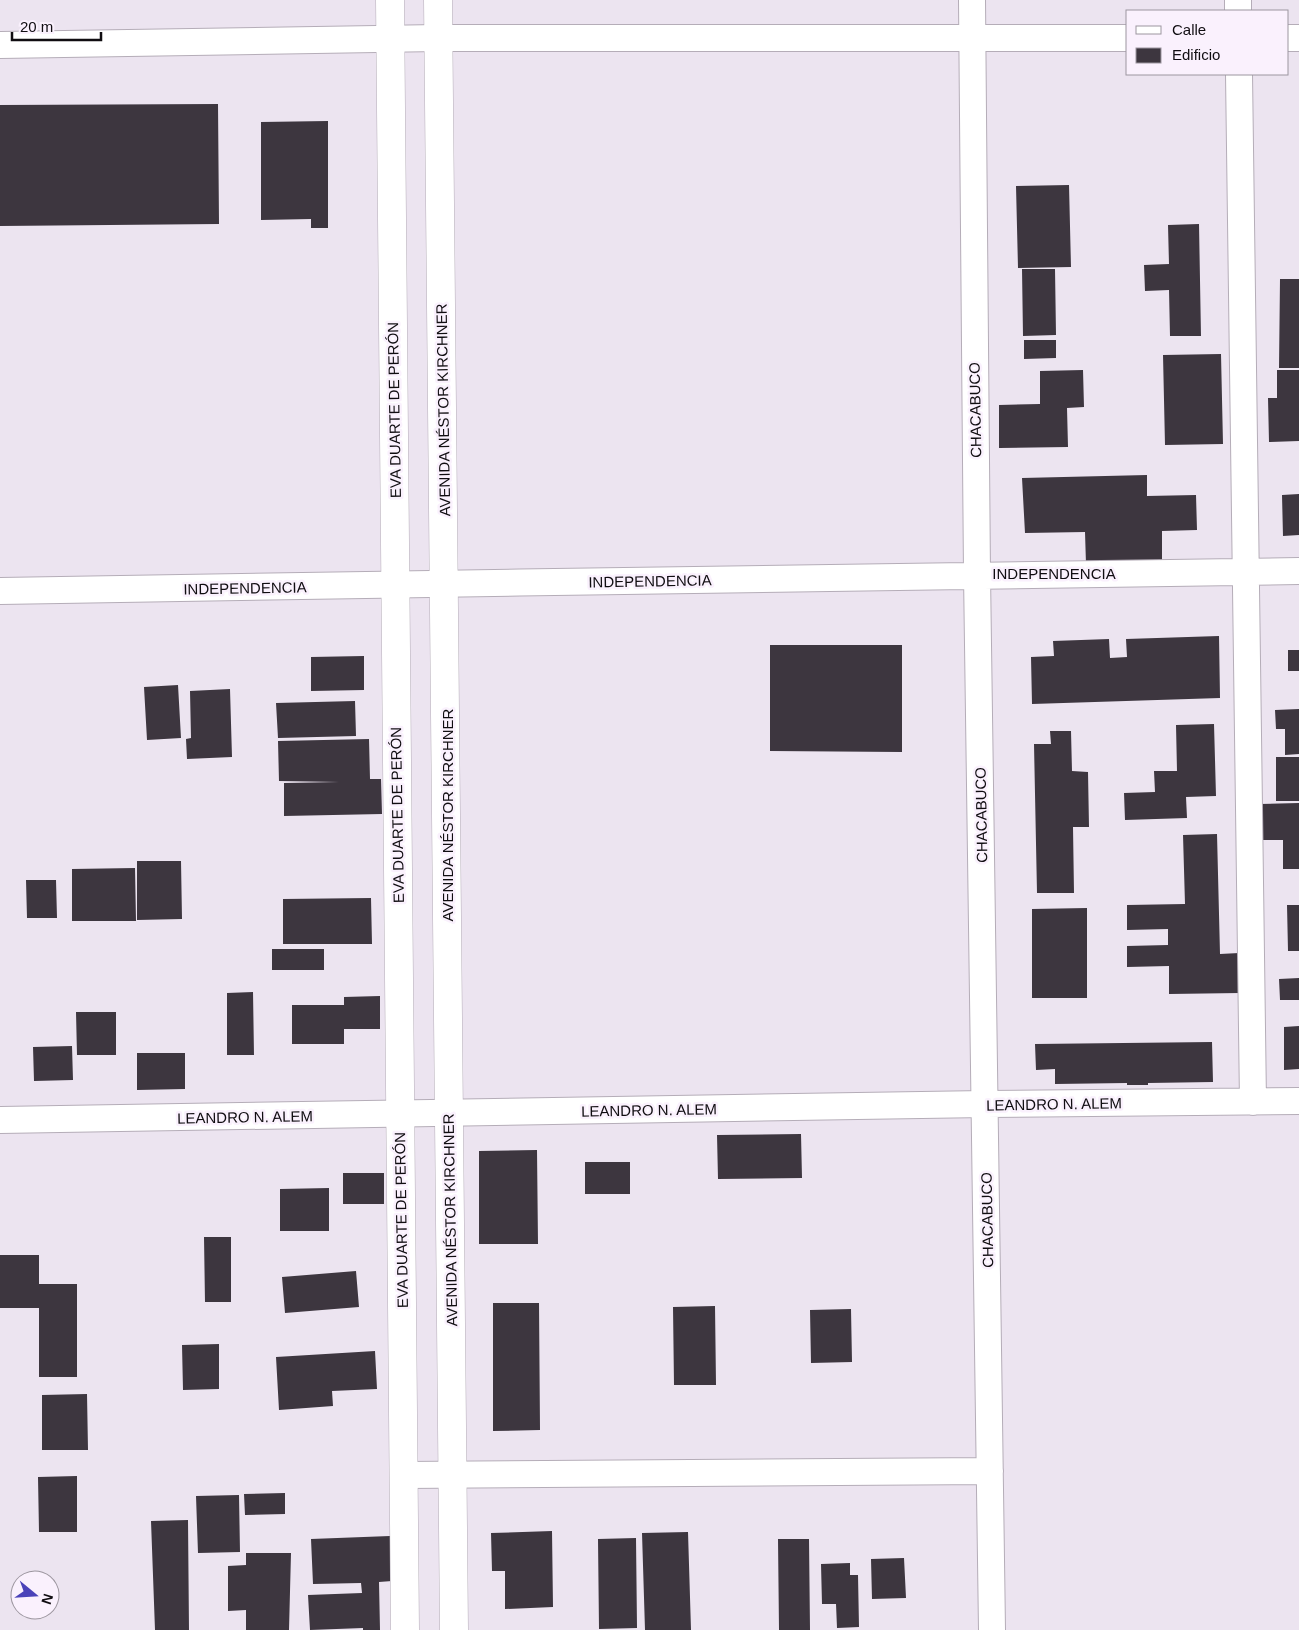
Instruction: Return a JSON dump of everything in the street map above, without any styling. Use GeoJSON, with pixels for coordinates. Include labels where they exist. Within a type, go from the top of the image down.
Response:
{"type":"FeatureCollection","features":[{"type":"Feature","properties":{"kind":"street","name":"EVA DUARTE DE PERÓN"},"geometry":{"type":"LineString","coordinates":[[390,0],[405,1630]]}},
{"type":"Feature","properties":{"kind":"street","name":"AVENIDA NÉSTOR KIRCHNER"},"geometry":{"type":"LineString","coordinates":[[438,0],[454,1630]]}},
{"type":"Feature","properties":{"kind":"street","name":"CHACABUCO"},"geometry":{"type":"LineString","coordinates":[[972,0],[977,574],[992,1630]]}},
{"type":"Feature","properties":{"kind":"street"},"geometry":{"type":"LineString","coordinates":[[0,45],[438,38],[1126,38]]}},
{"type":"Feature","properties":{"kind":"street"},"geometry":{"type":"LineString","coordinates":[[1239,75],[1253,1102]]}},
{"type":"Feature","properties":{"kind":"street","name":"INDEPENDENCIA"},"geometry":{"type":"LineString","coordinates":[[0,591],[445,586],[977,574],[1299,571]]}},
{"type":"Feature","properties":{"kind":"street","name":"LEANDRO N. ALEM"},"geometry":{"type":"LineString","coordinates":[[0,1120],[986,1104],[1299,1102]]}},
{"type":"Feature","properties":{"kind":"street"},"geometry":{"type":"LineString","coordinates":[[404,1474],[990,1471]]}},
{"type":"Feature","properties":{"kind":"building"},"geometry":{"type":"Polygon","coordinates":[[[218,104],[219,224],[0,226],[0,105],[218,104]]]}},
{"type":"Feature","properties":{"kind":"building"},"geometry":{"type":"Polygon","coordinates":[[[328,121],[328,228],[311,228],[311,219],[261,220],[261,122],[328,121]]]}},
{"type":"Feature","properties":{"kind":"building"},"geometry":{"type":"Polygon","coordinates":[[[1069,185],[1071,267],[1018,268],[1016,186],[1069,185]]]}},
{"type":"Feature","properties":{"kind":"building"},"geometry":{"type":"Polygon","coordinates":[[[1199,224],[1201,336],[1170,336],[1169,290],[1145,291],[1144,265],[1169,264],[1168,225],[1199,224]]]}},
{"type":"Feature","properties":{"kind":"building"},"geometry":{"type":"Polygon","coordinates":[[[1022,269],[1055,269],[1056,335],[1023,336],[1022,269]]]}},
{"type":"Feature","properties":{"kind":"building"},"geometry":{"type":"Polygon","coordinates":[[[1280,279],[1299,279],[1299,368],[1279,368],[1280,279]]]}},
{"type":"Feature","properties":{"kind":"building"},"geometry":{"type":"Polygon","coordinates":[[[1024,340],[1056,340],[1056,358],[1024,359],[1024,340]]]}},
{"type":"Feature","properties":{"kind":"building"},"geometry":{"type":"Polygon","coordinates":[[[1221,354],[1223,444],[1165,445],[1163,355],[1221,354]]]}},
{"type":"Feature","properties":{"kind":"building"},"geometry":{"type":"Polygon","coordinates":[[[1083,370],[1084,407],[1067,408],[1068,447],[999,448],[999,405],[1040,404],[1040,371],[1083,370]]]}},
{"type":"Feature","properties":{"kind":"building"},"geometry":{"type":"Polygon","coordinates":[[[1277,370],[1299,370],[1299,441],[1269,442],[1268,398],[1277,398],[1277,370]]]}},
{"type":"Feature","properties":{"kind":"building"},"geometry":{"type":"Polygon","coordinates":[[[1147,475],[1147,496],[1196,495],[1197,530],[1162,531],[1162,562],[1086,564],[1085,532],[1025,533],[1022,478],[1147,475]]]}},
{"type":"Feature","properties":{"kind":"building"},"geometry":{"type":"Polygon","coordinates":[[[1299,494],[1299,535],[1283,536],[1282,495],[1299,494]]]}},
{"type":"Feature","properties":{"kind":"building"},"geometry":{"type":"Polygon","coordinates":[[[1219,636],[1220,698],[1032,704],[1031,657],[1054,656],[1053,641],[1109,639],[1110,658],[1127,657],[1126,639],[1219,636]]]}},
{"type":"Feature","properties":{"kind":"building"},"geometry":{"type":"Polygon","coordinates":[[[770,645],[902,645],[902,752],[770,751],[770,645]]]}},
{"type":"Feature","properties":{"kind":"building"},"geometry":{"type":"Polygon","coordinates":[[[1288,650],[1299,650],[1299,671],[1288,671],[1288,650]]]}},
{"type":"Feature","properties":{"kind":"building"},"geometry":{"type":"Polygon","coordinates":[[[364,656],[364,690],[311,691],[311,657],[364,656]]]}},
{"type":"Feature","properties":{"kind":"building"},"geometry":{"type":"Polygon","coordinates":[[[178,685],[181,738],[147,740],[144,687],[178,685]]]}},
{"type":"Feature","properties":{"kind":"building"},"geometry":{"type":"Polygon","coordinates":[[[230,689],[232,757],[187,759],[186,739],[191,738],[190,691],[230,689]]]}},
{"type":"Feature","properties":{"kind":"building"},"geometry":{"type":"Polygon","coordinates":[[[355,701],[356,736],[278,738],[276,703],[355,701]]]}},
{"type":"Feature","properties":{"kind":"building"},"geometry":{"type":"Polygon","coordinates":[[[1299,709],[1299,754],[1285,755],[1285,729],[1276,729],[1275,710],[1299,709]]]}},
{"type":"Feature","properties":{"kind":"building"},"geometry":{"type":"Polygon","coordinates":[[[1214,724],[1216,796],[1186,797],[1187,818],[1125,820],[1124,793],[1155,792],[1154,771],[1177,771],[1176,725],[1214,724]]]}},
{"type":"Feature","properties":{"kind":"building"},"geometry":{"type":"Polygon","coordinates":[[[1050,731],[1071,731],[1072,771],[1088,772],[1089,827],[1073,827],[1074,893],[1037,893],[1034,744],[1051,744],[1050,731]]]}},
{"type":"Feature","properties":{"kind":"building"},"geometry":{"type":"Polygon","coordinates":[[[369,739],[370,779],[381,779],[382,814],[284,816],[284,783],[339,782],[279,781],[278,741],[369,739]]]}},
{"type":"Feature","properties":{"kind":"building"},"geometry":{"type":"Polygon","coordinates":[[[1276,757],[1299,757],[1299,801],[1276,801],[1276,757]]]}},
{"type":"Feature","properties":{"kind":"building"},"geometry":{"type":"Polygon","coordinates":[[[1299,803],[1299,869],[1283,869],[1283,840],[1260,840],[1259,804],[1299,803]]]}},
{"type":"Feature","properties":{"kind":"building"},"geometry":{"type":"Polygon","coordinates":[[[1217,834],[1220,954],[1239,953],[1240,993],[1169,994],[1169,966],[1127,967],[1127,946],[1168,945],[1168,929],[1127,930],[1127,905],[1185,904],[1183,835],[1217,834]]]}},
{"type":"Feature","properties":{"kind":"building"},"geometry":{"type":"Polygon","coordinates":[[[137,861],[181,861],[182,919],[137,920],[137,861]]]}},
{"type":"Feature","properties":{"kind":"building"},"geometry":{"type":"Polygon","coordinates":[[[135,868],[136,921],[72,921],[72,869],[135,868]]]}},
{"type":"Feature","properties":{"kind":"building"},"geometry":{"type":"Polygon","coordinates":[[[26,880],[56,880],[57,918],[27,918],[26,880]]]}},
{"type":"Feature","properties":{"kind":"building"},"geometry":{"type":"Polygon","coordinates":[[[371,898],[372,944],[283,944],[283,899],[371,898]]]}},
{"type":"Feature","properties":{"kind":"building"},"geometry":{"type":"Polygon","coordinates":[[[1287,905],[1299,905],[1299,951],[1288,951],[1287,905]]]}},
{"type":"Feature","properties":{"kind":"building"},"geometry":{"type":"Polygon","coordinates":[[[1087,908],[1087,998],[1032,998],[1032,909],[1087,908]]]}},
{"type":"Feature","properties":{"kind":"building"},"geometry":{"type":"Polygon","coordinates":[[[272,949],[324,949],[324,970],[272,970],[272,949]]]}},
{"type":"Feature","properties":{"kind":"building"},"geometry":{"type":"Polygon","coordinates":[[[1299,978],[1299,1000],[1280,1000],[1279,979],[1299,978]]]}},
{"type":"Feature","properties":{"kind":"building"},"geometry":{"type":"Polygon","coordinates":[[[253,992],[254,1055],[227,1055],[227,993],[253,992]]]}},
{"type":"Feature","properties":{"kind":"building"},"geometry":{"type":"Polygon","coordinates":[[[380,996],[380,1029],[344,1029],[344,1044],[292,1044],[292,1005],[344,1005],[344,997],[380,996]]]}},
{"type":"Feature","properties":{"kind":"building"},"geometry":{"type":"Polygon","coordinates":[[[76,1012],[116,1012],[116,1055],[77,1055],[76,1012]]]}},
{"type":"Feature","properties":{"kind":"building"},"geometry":{"type":"Polygon","coordinates":[[[1299,1026],[1299,1069],[1284,1070],[1284,1027],[1299,1026]]]}},
{"type":"Feature","properties":{"kind":"building"},"geometry":{"type":"Polygon","coordinates":[[[1212,1042],[1213,1082],[1148,1083],[1148,1085],[1127,1085],[1127,1083],[1055,1084],[1055,1069],[1036,1070],[1035,1044],[1212,1042]]]}},
{"type":"Feature","properties":{"kind":"building"},"geometry":{"type":"Polygon","coordinates":[[[72,1046],[73,1080],[34,1081],[33,1047],[72,1046]]]}},
{"type":"Feature","properties":{"kind":"building"},"geometry":{"type":"Polygon","coordinates":[[[137,1053],[185,1053],[185,1089],[137,1090],[137,1053]]]}},
{"type":"Feature","properties":{"kind":"building"},"geometry":{"type":"Polygon","coordinates":[[[801,1134],[802,1178],[718,1179],[717,1135],[801,1134]]]}},
{"type":"Feature","properties":{"kind":"building"},"geometry":{"type":"Polygon","coordinates":[[[537,1150],[538,1244],[479,1244],[479,1151],[537,1150]]]}},
{"type":"Feature","properties":{"kind":"building"},"geometry":{"type":"Polygon","coordinates":[[[585,1162],[630,1162],[630,1194],[585,1194],[585,1162]]]}},
{"type":"Feature","properties":{"kind":"building"},"geometry":{"type":"Polygon","coordinates":[[[343,1173],[384,1173],[384,1204],[343,1204],[343,1173]]]}},
{"type":"Feature","properties":{"kind":"building"},"geometry":{"type":"Polygon","coordinates":[[[329,1188],[329,1231],[280,1231],[280,1189],[329,1188]]]}},
{"type":"Feature","properties":{"kind":"building"},"geometry":{"type":"Polygon","coordinates":[[[204,1237],[231,1237],[231,1302],[205,1302],[204,1237]]]}},
{"type":"Feature","properties":{"kind":"building"},"geometry":{"type":"Polygon","coordinates":[[[0,1255],[39,1255],[39,1284],[77,1284],[77,1377],[39,1377],[39,1308],[0,1308],[0,1255]]]}},
{"type":"Feature","properties":{"kind":"building"},"geometry":{"type":"Polygon","coordinates":[[[356,1271],[359,1307],[285,1313],[282,1277],[356,1271]]]}},
{"type":"Feature","properties":{"kind":"building"},"geometry":{"type":"Polygon","coordinates":[[[493,1303],[539,1303],[540,1430],[493,1431],[493,1303]]]}},
{"type":"Feature","properties":{"kind":"building"},"geometry":{"type":"Polygon","coordinates":[[[715,1306],[716,1385],[674,1385],[673,1307],[715,1306]]]}},
{"type":"Feature","properties":{"kind":"building"},"geometry":{"type":"Polygon","coordinates":[[[851,1309],[852,1362],[811,1363],[810,1310],[851,1309]]]}},
{"type":"Feature","properties":{"kind":"building"},"geometry":{"type":"Polygon","coordinates":[[[219,1344],[219,1389],[183,1390],[182,1345],[219,1344]]]}},
{"type":"Feature","properties":{"kind":"building"},"geometry":{"type":"Polygon","coordinates":[[[375,1351],[377,1389],[332,1391],[333,1406],[279,1410],[276,1357],[375,1351]]]}},
{"type":"Feature","properties":{"kind":"building"},"geometry":{"type":"Polygon","coordinates":[[[87,1394],[88,1450],[42,1450],[42,1395],[87,1394]]]}},
{"type":"Feature","properties":{"kind":"building"},"geometry":{"type":"Polygon","coordinates":[[[77,1476],[77,1532],[39,1532],[38,1477],[77,1476]]]}},
{"type":"Feature","properties":{"kind":"building"},"geometry":{"type":"Polygon","coordinates":[[[285,1493],[285,1514],[245,1515],[244,1494],[285,1493]]]}},
{"type":"Feature","properties":{"kind":"building"},"geometry":{"type":"Polygon","coordinates":[[[239,1495],[240,1552],[198,1553],[196,1496],[239,1495]]]}},
{"type":"Feature","properties":{"kind":"building"},"geometry":{"type":"Polygon","coordinates":[[[188,1520],[189,1630],[155,1630],[151,1521],[188,1520]]]}},
{"type":"Feature","properties":{"kind":"building"},"geometry":{"type":"Polygon","coordinates":[[[552,1531],[553,1607],[505,1609],[505,1571],[492,1571],[491,1533],[552,1531]]]}},
{"type":"Feature","properties":{"kind":"building"},"geometry":{"type":"Polygon","coordinates":[[[688,1532],[691,1630],[645,1630],[642,1533],[688,1532]]]}},
{"type":"Feature","properties":{"kind":"building"},"geometry":{"type":"Polygon","coordinates":[[[390,1536],[392,1581],[379,1582],[380,1630],[363,1630],[363,1628],[310,1630],[308,1595],[362,1593],[361,1583],[313,1584],[311,1539],[390,1536]]]}},
{"type":"Feature","properties":{"kind":"building"},"geometry":{"type":"Polygon","coordinates":[[[636,1538],[637,1628],[599,1629],[598,1539],[636,1538]]]}},
{"type":"Feature","properties":{"kind":"building"},"geometry":{"type":"Polygon","coordinates":[[[778,1539],[809,1539],[810,1630],[779,1630],[778,1539]]]}},
{"type":"Feature","properties":{"kind":"building"},"geometry":{"type":"Polygon","coordinates":[[[246,1553],[291,1553],[289,1630],[246,1630],[246,1610],[228,1611],[228,1566],[246,1565],[246,1553]]]}},
{"type":"Feature","properties":{"kind":"building"},"geometry":{"type":"Polygon","coordinates":[[[904,1558],[906,1598],[872,1599],[871,1559],[904,1558]]]}},
{"type":"Feature","properties":{"kind":"building"},"geometry":{"type":"Polygon","coordinates":[[[850,1563],[850,1575],[858,1575],[859,1627],[837,1628],[836,1604],[822,1604],[821,1564],[850,1563]]]}}]}
